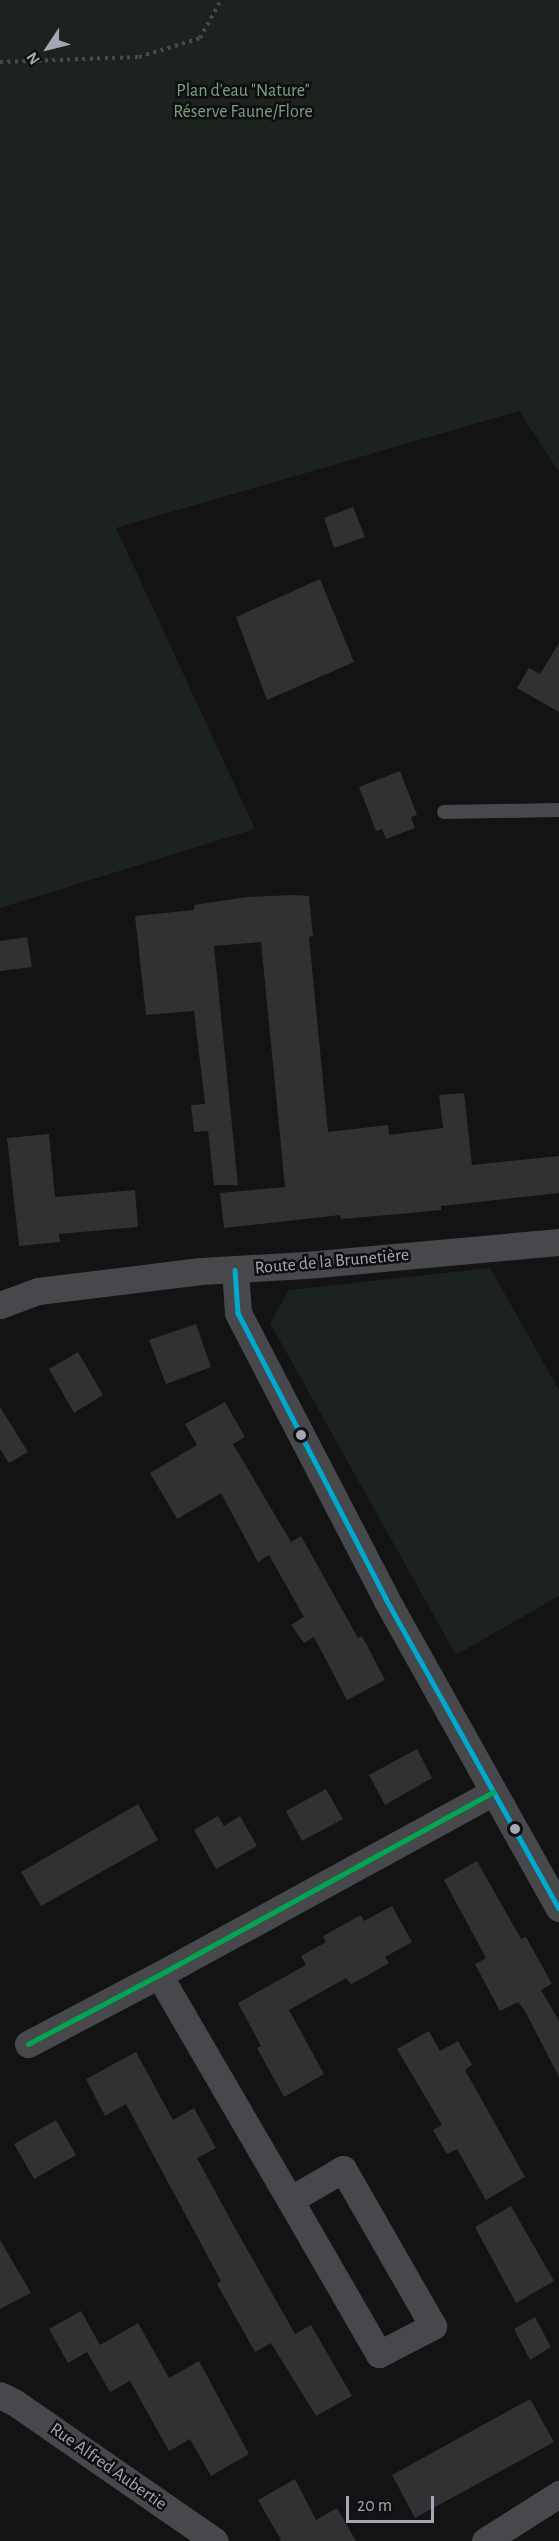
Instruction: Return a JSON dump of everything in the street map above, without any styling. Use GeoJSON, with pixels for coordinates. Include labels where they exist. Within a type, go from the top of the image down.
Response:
{"type":"FeatureCollection","features":[{"type":"Feature","properties":{"kind":"street","name":"Route de la Brunetière"},"geometry":{"type":"LineString","coordinates":[[0,1305],[38,1291],[201,1271],[559,1242]]}},
{"type":"Feature","properties":{"kind":"street"},"geometry":{"type":"LineString","coordinates":[[235,1270],[238,1313],[378,1583],[559,1908]]}},
{"type":"Feature","properties":{"kind":"street"},"geometry":{"type":"LineString","coordinates":[[28,2044],[159,1976],[493,1792]]}},
{"type":"Feature","properties":{"kind":"street"},"geometry":{"type":"LineString","coordinates":[[159,1976],[379,2354],[433,2326],[343,2169],[290,2200]]}},
{"type":"Feature","properties":{"kind":"street","name":"Rue Alfred Aubertie"},"geometry":{"type":"LineString","coordinates":[[0,2395],[14,2402],[215,2541]]}},
{"type":"Feature","properties":{"kind":"street"},"geometry":{"type":"LineString","coordinates":[[484,2541],[559,2494]]}},
{"type":"Feature","properties":{"kind":"lane"},"geometry":{"type":"LineString","coordinates":[[444,812],[559,810]]}},
{"type":"Feature","properties":{"kind":"path"},"geometry":{"type":"LineString","coordinates":[[0,62],[139,57],[200,38],[221,0]]}},
{"type":"Feature","properties":{"kind":"green space","name":"Plan d'eau \"Nature\" Réserve Faune/Flore"},"geometry":{"type":"Polygon","coordinates":[[[0,0],[559,0],[559,472],[519,411],[116,528],[255,829],[0,908],[0,0]]]}},
{"type":"Feature","properties":{"kind":"green space"},"geometry":{"type":"Polygon","coordinates":[[[490,1268],[559,1390],[559,1596],[456,1655],[270,1323],[289,1290],[490,1268]]]}},
{"type":"Feature","properties":{"kind":"building"},"geometry":{"type":"Polygon","coordinates":[[[353,507],[365,537],[334,548],[324,518],[353,507]]]}},
{"type":"Feature","properties":{"kind":"building"},"geometry":{"type":"Polygon","coordinates":[[[320,579],[354,662],[267,700],[236,617],[320,579]]]}},
{"type":"Feature","properties":{"kind":"building"},"geometry":{"type":"Polygon","coordinates":[[[559,643],[559,712],[517,688],[529,668],[540,674],[559,643]]]}},
{"type":"Feature","properties":{"kind":"building"},"geometry":{"type":"Polygon","coordinates":[[[400,771],[417,815],[411,817],[415,828],[386,839],[382,829],[376,831],[359,787],[400,771]]]}},
{"type":"Feature","properties":{"kind":"building"},"geometry":{"type":"Polygon","coordinates":[[[309,896],[313,936],[309,937],[328,1132],[388,1125],[389,1135],[443,1128],[439,1095],[464,1093],[472,1165],[559,1156],[559,1193],[441,1206],[441,1210],[341,1219],[340,1215],[224,1228],[220,1193],[285,1187],[261,942],[214,946],[238,1185],[214,1185],[208,1131],[194,1132],[191,1105],[205,1104],[194,1011],[146,1015],[135,916],[194,910],[194,905],[247,897],[309,896]]]}},
{"type":"Feature","properties":{"kind":"building"},"geometry":{"type":"Polygon","coordinates":[[[27,937],[32,967],[0,971],[0,941],[27,937]]]}},
{"type":"Feature","properties":{"kind":"building"},"geometry":{"type":"Polygon","coordinates":[[[49,1134],[55,1197],[135,1190],[138,1227],[59,1234],[60,1242],[19,1246],[7,1138],[49,1134]]]}},
{"type":"Feature","properties":{"kind":"building"},"geometry":{"type":"Polygon","coordinates":[[[196,1324],[211,1367],[166,1384],[149,1340],[196,1324]]]}},
{"type":"Feature","properties":{"kind":"building"},"geometry":{"type":"Polygon","coordinates":[[[78,1352],[103,1395],[74,1413],[49,1369],[78,1352]]]}},
{"type":"Feature","properties":{"kind":"building"},"geometry":{"type":"Polygon","coordinates":[[[225,1402],[245,1437],[233,1444],[291,1542],[301,1536],[358,1638],[362,1636],[385,1680],[347,1700],[314,1637],[304,1643],[291,1625],[304,1617],[269,1555],[258,1562],[221,1493],[177,1519],[150,1473],[197,1445],[185,1424],[225,1402]]]}},
{"type":"Feature","properties":{"kind":"building"},"geometry":{"type":"Polygon","coordinates":[[[0,1407],[28,1452],[9,1463],[0,1449],[0,1407]]]}},
{"type":"Feature","properties":{"kind":"building"},"geometry":{"type":"Polygon","coordinates":[[[417,1749],[432,1778],[385,1805],[369,1775],[417,1749]]]}},
{"type":"Feature","properties":{"kind":"building"},"geometry":{"type":"Polygon","coordinates":[[[326,1789],[343,1819],[302,1841],[286,1811],[326,1789]]]}},
{"type":"Feature","properties":{"kind":"building"},"geometry":{"type":"Polygon","coordinates":[[[138,1804],[158,1840],[41,1906],[21,1872],[138,1804]]]}},
{"type":"Feature","properties":{"kind":"building"},"geometry":{"type":"Polygon","coordinates":[[[218,1816],[224,1826],[240,1816],[257,1846],[216,1869],[194,1830],[218,1816]]]}},
{"type":"Feature","properties":{"kind":"building"},"geometry":{"type":"Polygon","coordinates":[[[477,1861],[521,1939],[526,1937],[552,1984],[541,1990],[559,2021],[559,2077],[525,2011],[518,2002],[500,2011],[475,1964],[486,1958],[444,1880],[477,1861]]]}},
{"type":"Feature","properties":{"kind":"building"},"geometry":{"type":"Polygon","coordinates":[[[392,1906],[412,1942],[385,1957],[389,1963],[370,1974],[351,1984],[346,1978],[289,2010],[324,2074],[284,2097],[257,2048],[261,2046],[238,2003],[306,1965],[301,1956],[326,1942],[323,1936],[361,1915],[364,1921],[392,1906]]]}},
{"type":"Feature","properties":{"kind":"building"},"geometry":{"type":"Polygon","coordinates":[[[429,2031],[440,2051],[458,2041],[472,2065],[465,2070],[525,2177],[486,2200],[457,2149],[447,2154],[433,2130],[442,2125],[397,2049],[429,2031]]]}},
{"type":"Feature","properties":{"kind":"building"},"geometry":{"type":"Polygon","coordinates":[[[136,2052],[173,2120],[194,2108],[216,2148],[197,2158],[235,2228],[295,2334],[311,2325],[352,2396],[316,2416],[271,2343],[255,2352],[217,2284],[221,2281],[126,2104],[105,2116],[86,2079],[136,2052]]]}},
{"type":"Feature","properties":{"kind":"building"},"geometry":{"type":"Polygon","coordinates":[[[56,2120],[76,2155],[34,2179],[14,2144],[56,2120]]]}},
{"type":"Feature","properties":{"kind":"building"},"geometry":{"type":"Polygon","coordinates":[[[511,2206],[554,2281],[516,2303],[475,2227],[511,2206]]]}},
{"type":"Feature","properties":{"kind":"building"},"geometry":{"type":"Polygon","coordinates":[[[0,2240],[31,2293],[0,2309],[0,2240]]]}},
{"type":"Feature","properties":{"kind":"building"},"geometry":{"type":"Polygon","coordinates":[[[81,2311],[100,2345],[138,2323],[169,2378],[199,2361],[249,2454],[211,2476],[190,2439],[169,2451],[130,2381],[110,2392],[87,2352],[68,2363],[49,2329],[81,2311]]]}},
{"type":"Feature","properties":{"kind":"building"},"geometry":{"type":"Polygon","coordinates":[[[535,2317],[551,2347],[530,2360],[514,2329],[535,2317]]]}},
{"type":"Feature","properties":{"kind":"building"},"geometry":{"type":"Polygon","coordinates":[[[530,2399],[554,2442],[415,2518],[392,2475],[530,2399]]]}},
{"type":"Feature","properties":{"kind":"building"},"geometry":{"type":"Polygon","coordinates":[[[295,2479],[316,2520],[337,2508],[356,2541],[279,2541],[281,2540],[258,2500],[295,2479]]]}},
{"type":"Feature","properties":{"kind":"transit line"},"geometry":{"type":"LineString","coordinates":[[235,1270],[238,1313],[386,1599],[559,1908]]}},
{"type":"Feature","properties":{"kind":"transit line"},"geometry":{"type":"LineString","coordinates":[[28,2044],[493,1792]]}}]}
